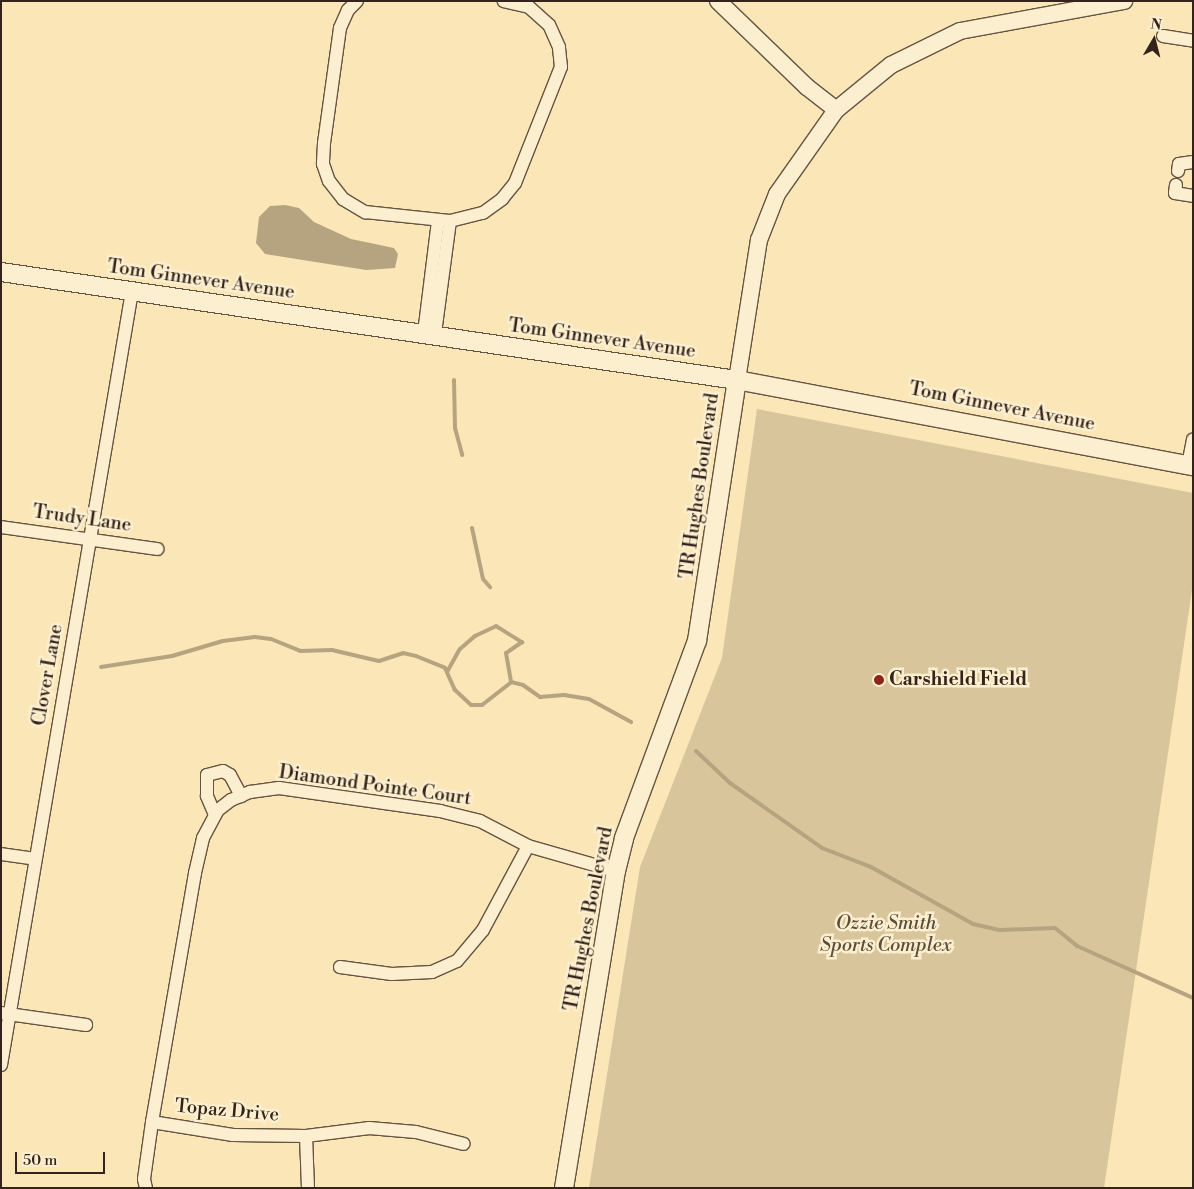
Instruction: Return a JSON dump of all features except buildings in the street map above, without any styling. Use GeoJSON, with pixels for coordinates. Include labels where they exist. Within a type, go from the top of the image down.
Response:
{"type":"FeatureCollection","features":[{"type":"Feature","properties":{"kind":"main road","name":"Tom Ginnever Avenue"},"geometry":{"type":"LineString","coordinates":[[1,272],[737,380],[1190,465]]}},
{"type":"Feature","properties":{"kind":"main road","name":"TR Hughes Boulevard"},"geometry":{"type":"LineString","coordinates":[[564,1188],[616,871],[626,830],[682,688],[697,641],[737,380]]}},
{"type":"Feature","properties":{"kind":"street"},"geometry":{"type":"LineString","coordinates":[[357,1],[348,10],[340,28],[324,142],[323,164],[329,181],[343,199],[365,212],[444,221],[483,213],[502,199],[515,182],[561,66],[559,47],[538,6],[529,7],[504,1]]}},
{"type":"Feature","properties":{"kind":"street"},"geometry":{"type":"LineString","coordinates":[[718,1],[807,87],[836,110]]}},
{"type":"Feature","properties":{"kind":"street","name":"TR Hughes Boulevard"},"geometry":{"type":"LineString","coordinates":[[737,380],[759,240],[777,194],[836,110],[891,65],[960,31],[1124,1]]}},
{"type":"Feature","properties":{"kind":"street"},"geometry":{"type":"LineString","coordinates":[[1163,36],[1193,41]]}},
{"type":"Feature","properties":{"kind":"street"},"geometry":{"type":"LineString","coordinates":[[1178,171],[1179,164],[1193,162]]}},
{"type":"Feature","properties":{"kind":"street"},"geometry":{"type":"LineString","coordinates":[[1176,185],[1175,192],[1184,197],[1193,196]]}},
{"type":"Feature","properties":{"kind":"street"},"geometry":{"type":"LineString","coordinates":[[429,335],[425,325],[444,221]]}},
{"type":"Feature","properties":{"kind":"street","name":"Clover Lane"},"geometry":{"type":"LineString","coordinates":[[1,1065],[5,1013],[35,859],[132,291]]}},
{"type":"Feature","properties":{"kind":"street"},"geometry":{"type":"LineString","coordinates":[[1190,465],[1193,439]]}},
{"type":"Feature","properties":{"kind":"street","name":"Trudy Lane"},"geometry":{"type":"LineString","coordinates":[[1,526],[158,549]]}},
{"type":"Feature","properties":{"kind":"street"},"geometry":{"type":"LineString","coordinates":[[216,815],[206,796],[207,775],[223,771],[230,775],[241,796]]}},
{"type":"Feature","properties":{"kind":"street","name":"Diamond Pointe Court"},"geometry":{"type":"LineString","coordinates":[[146,1188],[144,1179],[152,1122],[195,873],[204,838],[216,815],[241,796],[279,788],[440,811],[480,821],[528,846],[616,871]]}},
{"type":"Feature","properties":{"kind":"street"},"geometry":{"type":"LineString","coordinates":[[340,967],[392,974],[432,972],[457,961],[483,930],[528,846]]}},
{"type":"Feature","properties":{"kind":"street"},"geometry":{"type":"LineString","coordinates":[[1,854],[35,859]]}},
{"type":"Feature","properties":{"kind":"street"},"geometry":{"type":"LineString","coordinates":[[5,1013],[86,1025]]}},
{"type":"Feature","properties":{"kind":"street","name":"Topaz Drive"},"geometry":{"type":"LineString","coordinates":[[152,1122],[233,1135],[306,1136],[369,1128],[416,1132],[464,1144]]}},
{"type":"Feature","properties":{"kind":"street"},"geometry":{"type":"LineString","coordinates":[[306,1136],[308,1188]]}},
{"type":"Feature","properties":{"kind":"green space","name":"Ozzie Smith Sports Complex"},"geometry":{"type":"Polygon","coordinates":[[[757,409],[1193,493],[1193,583],[1104,1188],[589,1188],[640,867],[722,658],[757,409]]]}},
{"type":"Feature","properties":{"kind":"shaded area"},"geometry":{"type":"Polygon","coordinates":[[[285,205],[299,208],[314,222],[351,239],[394,248],[398,254],[395,268],[366,270],[265,254],[256,243],[259,217],[270,206],[285,205]]]}},
{"type":"Feature","properties":{"kind":"waterway"},"geometry":{"type":"LineString","coordinates":[[454,380],[455,428],[462,455]]}},
{"type":"Feature","properties":{"kind":"waterway"},"geometry":{"type":"LineString","coordinates":[[472,528],[483,579],[490,587]]}},
{"type":"Feature","properties":{"kind":"waterway"},"geometry":{"type":"LineString","coordinates":[[447,672],[460,649],[475,636],[496,626],[522,642],[506,653],[511,682]]}},
{"type":"Feature","properties":{"kind":"waterway"},"geometry":{"type":"LineString","coordinates":[[101,667],[172,656],[223,641],[255,637],[271,639],[300,651],[332,650],[379,661],[403,653],[416,656],[445,668],[455,690],[471,705],[482,705],[511,682],[523,685],[540,697],[564,695],[589,699],[631,722]]}},
{"type":"Feature","properties":{"kind":"waterway"},"geometry":{"type":"LineString","coordinates":[[696,751],[730,783],[822,848],[871,867],[973,924],[1000,930],[1055,928],[1077,946],[1193,998]]}},
{"type":"Feature","properties":{"kind":"place","name":"Carshield Field"},"geometry":{"type":"Point","coordinates":[879,680]}}]}
